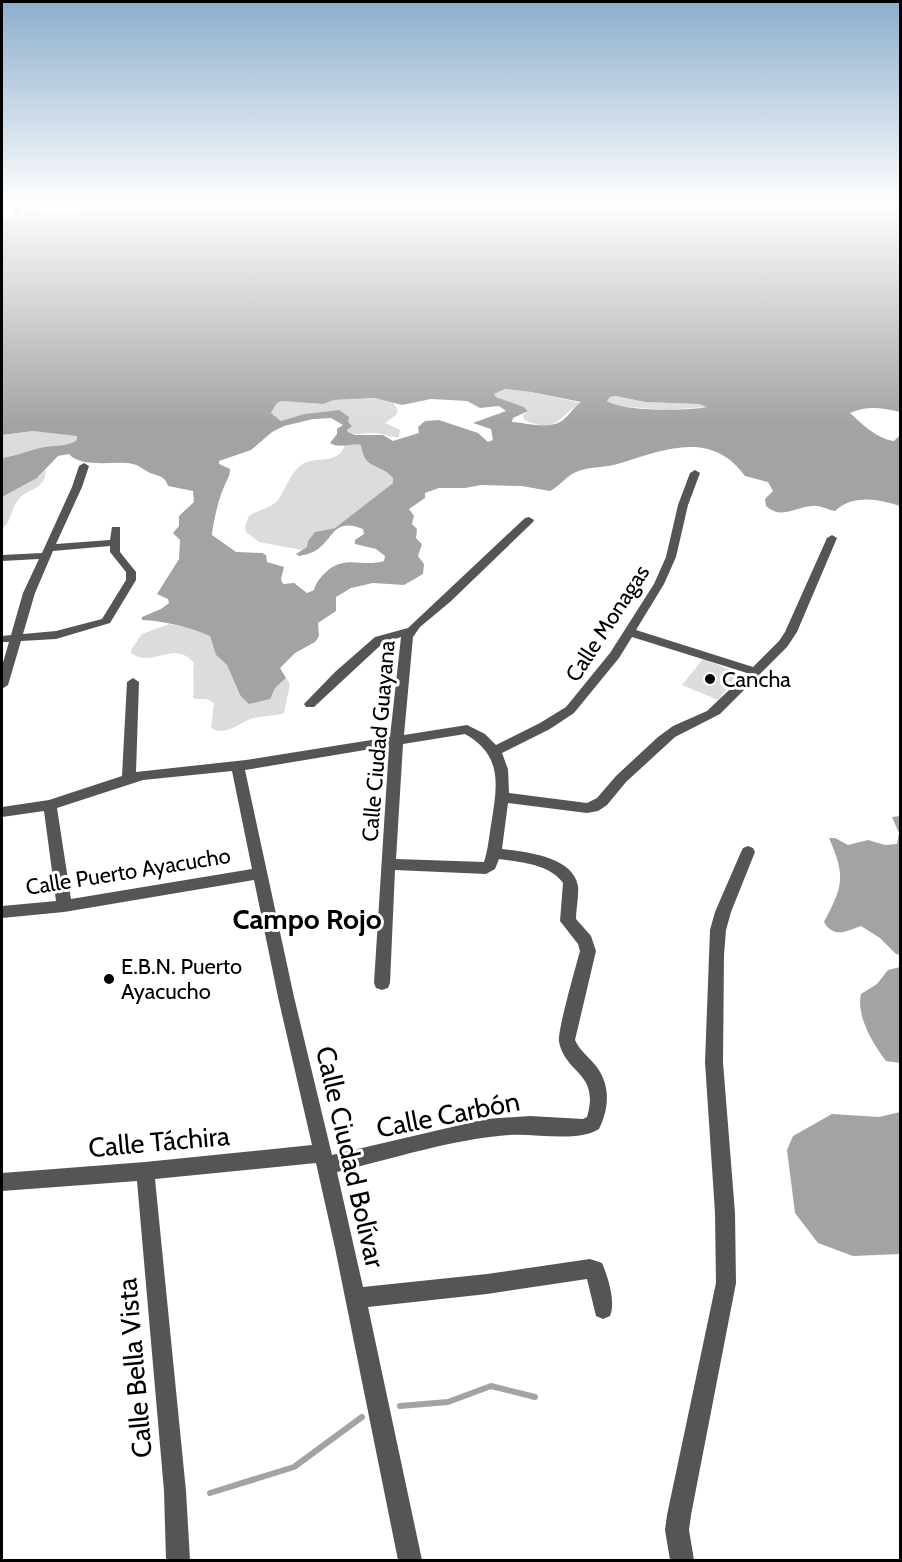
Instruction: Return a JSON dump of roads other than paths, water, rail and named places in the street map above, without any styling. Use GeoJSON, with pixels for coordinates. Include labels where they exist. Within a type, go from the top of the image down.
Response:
{"type":"FeatureCollection","features":[{"type":"Feature","properties":{"kind":"street"},"geometry":{"type":"LineString","coordinates":[[2,684],[28,593],[77,487],[84,466]]}},
{"type":"Feature","properties":{"kind":"street","name":"Calle Monagas"},"geometry":{"type":"LineString","coordinates":[[495,752],[570,710],[615,655],[659,584],[671,557],[683,505],[695,473]]}},
{"type":"Feature","properties":{"kind":"street","name":"Calle Ciudad Guayana"},"geometry":{"type":"LineString","coordinates":[[382,983],[388,864],[404,655],[411,631],[529,520]]}},
{"type":"Feature","properties":{"kind":"street"},"geometry":{"type":"LineString","coordinates":[[2,639],[56,635],[106,621],[126,592],[131,580],[131,573],[116,556],[114,543],[116,529]]}},
{"type":"Feature","properties":{"kind":"street"},"geometry":{"type":"LineString","coordinates":[[503,797],[586,808],[597,807],[616,784],[669,736],[683,726],[710,716],[755,672],[791,632],[832,538]]}},
{"type":"Feature","properties":{"kind":"street"},"geometry":{"type":"LineString","coordinates":[[2,558],[114,543]]}},
{"type":"Feature","properties":{"kind":"street"},"geometry":{"type":"LineString","coordinates":[[310,704],[379,640],[411,631]]}},
{"type":"Feature","properties":{"kind":"street"},"geometry":{"type":"LineString","coordinates":[[630,632],[755,672]]}},
{"type":"Feature","properties":{"kind":"street"},"geometry":{"type":"LineString","coordinates":[[129,778],[133,682]]}},
{"type":"Feature","properties":{"kind":"street"},"geometry":{"type":"LineString","coordinates":[[2,812],[50,805],[129,778],[238,766],[467,729],[486,740],[500,764],[503,797],[490,865],[486,868],[388,864]]}},
{"type":"Feature","properties":{"kind":"street","name":"Calle Ciudad Bolívar"},"geometry":{"type":"LineString","coordinates":[[238,766],[286,997],[355,1298],[410,1560]]}},
{"type":"Feature","properties":{"kind":"street"},"geometry":{"type":"LineString","coordinates":[[50,805],[64,906]]}},
{"type":"Feature","properties":{"kind":"street"},"geometry":{"type":"LineString","coordinates":[[682,1560],[677,1530],[679,1515],[726,1283],[725,1214],[714,1062],[717,939],[723,912],[748,852]]}},
{"type":"Feature","properties":{"kind":"street","name":"Calle Carbón"},"geometry":{"type":"LineString","coordinates":[[323,1160],[486,1128],[530,1125],[585,1128],[593,1123],[599,1098],[597,1080],[571,1049],[567,1040],[588,951],[585,941],[568,921],[569,879],[555,867],[494,853]]}},
{"type":"Feature","properties":{"kind":"street","name":"Calle Puerto Ayacucho"},"geometry":{"type":"LineString","coordinates":[[2,912],[64,906],[261,873]]}},
{"type":"Feature","properties":{"kind":"street","name":"Calle Táchira"},"geometry":{"type":"LineString","coordinates":[[2,1182],[323,1160]]}},
{"type":"Feature","properties":{"kind":"street","name":"Calle Bella Vista"},"geometry":{"type":"LineString","coordinates":[[146,1171],[175,1491],[178,1560]]}},
{"type":"Feature","properties":{"kind":"street"},"geometry":{"type":"LineString","coordinates":[[355,1298],[487,1284],[590,1269],[595,1270],[603,1309]]}},
{"type":"Feature","properties":{"kind":"waterway"},"geometry":{"type":"LineString","coordinates":[[400,1406],[448,1402],[491,1386],[535,1397]]}},
{"type":"Feature","properties":{"kind":"waterway"},"geometry":{"type":"LineString","coordinates":[[210,1493],[294,1467],[362,1417]]}},
{"type":"Feature","properties":{"kind":"place","name":"Cancha"},"geometry":{"type":"Point","coordinates":[710,679]}},
{"type":"Feature","properties":{"kind":"place","name":"E.B.N. Puerto Ayacucho"},"geometry":{"type":"Point","coordinates":[109,979]}},
{"type":"Feature","properties":{"kind":"district","name":"Campo Rojo"},"geometry":{"type":"Point","coordinates":[307,919]}}]}
